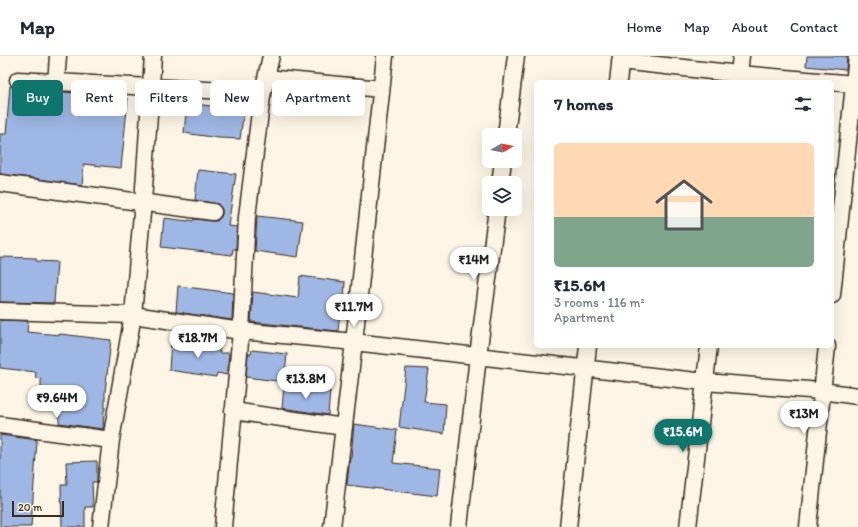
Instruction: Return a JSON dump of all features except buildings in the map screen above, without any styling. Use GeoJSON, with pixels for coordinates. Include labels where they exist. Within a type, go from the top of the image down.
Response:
{"type":"FeatureCollection","features":[{"type":"Feature","properties":{"kind":"street"},"geometry":{"type":"LineString","coordinates":[[56,80],[58,56]]}},
{"type":"Feature","properties":{"kind":"street"},"geometry":{"type":"LineString","coordinates":[[152,80],[153,56]]}},
{"type":"Feature","properties":{"kind":"street"},"geometry":{"type":"LineString","coordinates":[[223,527],[241,331],[247,218],[262,96],[271,56]]}},
{"type":"Feature","properties":{"kind":"street"},"geometry":{"type":"LineString","coordinates":[[332,527],[385,56]]}},
{"type":"Feature","properties":{"kind":"street"},"geometry":{"type":"LineString","coordinates":[[507,128],[516,56]]}},
{"type":"Feature","properties":{"kind":"street"},"geometry":{"type":"LineString","coordinates":[[738,78],[741,56]]}},
{"type":"Feature","properties":{"kind":"street"},"geometry":{"type":"LineString","coordinates":[[834,277],[856,84],[857,56]]}},
{"type":"Feature","properties":{"kind":"street"},"geometry":{"type":"LineString","coordinates":[[618,80],[620,58],[738,78],[784,80]]}},
{"type":"Feature","properties":{"kind":"street"},"geometry":{"type":"LineString","coordinates":[[266,78],[381,89]]}},
{"type":"Feature","properties":{"kind":"street"},"geometry":{"type":"LineString","coordinates":[[834,82],[856,84]]}},
{"type":"Feature","properties":{"kind":"street"},"geometry":{"type":"LineString","coordinates":[[63,83],[135,87]]}},
{"type":"Feature","properties":{"kind":"street"},"geometry":{"type":"LineString","coordinates":[[101,527],[111,440],[133,315],[149,116]]}},
{"type":"Feature","properties":{"kind":"street"},"geometry":{"type":"LineString","coordinates":[[0,183],[213,212]]}},
{"type":"Feature","properties":{"kind":"street"},"geometry":{"type":"LineString","coordinates":[[459,527],[478,356],[496,216]]}},
{"type":"Feature","properties":{"kind":"street"},"geometry":{"type":"LineString","coordinates":[[0,311],[133,315],[241,331],[354,342],[705,382],[822,391],[858,396]]}},
{"type":"Feature","properties":{"kind":"street"},"geometry":{"type":"LineString","coordinates":[[568,527],[588,348]]}},
{"type":"Feature","properties":{"kind":"street"},"geometry":{"type":"LineString","coordinates":[[688,527],[709,348]]}},
{"type":"Feature","properties":{"kind":"street"},"geometry":{"type":"LineString","coordinates":[[808,527],[827,348]]}},
{"type":"Feature","properties":{"kind":"street"},"geometry":{"type":"LineString","coordinates":[[234,410],[344,427]]}},
{"type":"Feature","properties":{"kind":"street"},"geometry":{"type":"LineString","coordinates":[[0,425],[111,440]]}}]}
